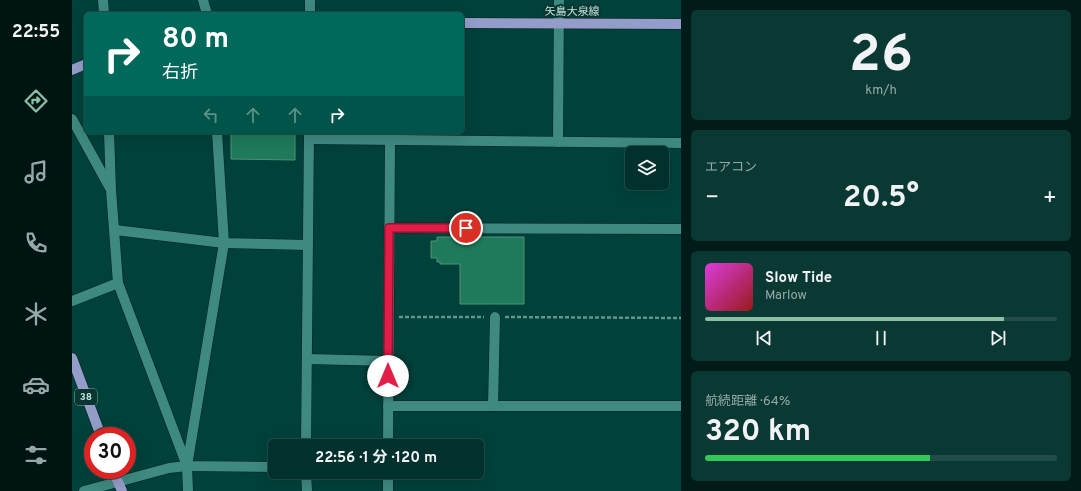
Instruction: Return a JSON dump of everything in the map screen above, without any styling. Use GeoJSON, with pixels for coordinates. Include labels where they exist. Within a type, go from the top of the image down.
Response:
{"type":"FeatureCollection","features":[{"type":"Feature","properties":{"kind":"main road","name":"矢島大泉線"},"geometry":{"type":"LineString","coordinates":[[464,23],[681,24]]}},
{"type":"Feature","properties":{"kind":"main road"},"geometry":{"type":"LineString","coordinates":[[72,70],[84,65]]}},
{"type":"Feature","properties":{"kind":"main road","name":"38"},"geometry":{"type":"LineString","coordinates":[[72,358],[98,427]]}},
{"type":"Feature","properties":{"kind":"street"},"geometry":{"type":"LineString","coordinates":[[103,0],[104,12]]}},
{"type":"Feature","properties":{"kind":"street"},"geometry":{"type":"LineString","coordinates":[[203,0],[206,12]]}},
{"type":"Feature","properties":{"kind":"street"},"geometry":{"type":"LineString","coordinates":[[310,0],[310,12]]}},
{"type":"Feature","properties":{"kind":"street"},"geometry":{"type":"LineString","coordinates":[[558,142],[559,0]]}},
{"type":"Feature","properties":{"kind":"street"},"geometry":{"type":"LineString","coordinates":[[72,119],[111,190]]}},
{"type":"Feature","properties":{"kind":"street"},"geometry":{"type":"LineString","coordinates":[[108,134],[118,283],[186,466]]}},
{"type":"Feature","properties":{"kind":"street"},"geometry":{"type":"LineString","coordinates":[[188,491],[186,466],[224,243],[217,134]]}},
{"type":"Feature","properties":{"kind":"street"},"geometry":{"type":"LineString","coordinates":[[306,439],[309,135],[390,140],[681,143]]}},
{"type":"Feature","properties":{"kind":"street"},"geometry":{"type":"LineString","coordinates":[[388,439],[390,140]]}},
{"type":"Feature","properties":{"kind":"street"},"geometry":{"type":"LineString","coordinates":[[389,228],[681,229]]}},
{"type":"Feature","properties":{"kind":"street"},"geometry":{"type":"LineString","coordinates":[[115,230],[224,243],[308,245]]}},
{"type":"Feature","properties":{"kind":"street"},"geometry":{"type":"LineString","coordinates":[[72,301],[118,283]]}},
{"type":"Feature","properties":{"kind":"street"},"geometry":{"type":"LineString","coordinates":[[493,406],[495,317]]}},
{"type":"Feature","properties":{"kind":"street"},"geometry":{"type":"LineString","coordinates":[[308,359],[388,361]]}},
{"type":"Feature","properties":{"kind":"street"},"geometry":{"type":"LineString","coordinates":[[388,406],[681,406]]}},
{"type":"Feature","properties":{"kind":"street"},"geometry":{"type":"LineString","coordinates":[[84,491],[120,486],[169,468],[186,466],[268,467]]}},
{"type":"Feature","properties":{"kind":"street"},"geometry":{"type":"LineString","coordinates":[[306,479],[306,491]]}},
{"type":"Feature","properties":{"kind":"street"},"geometry":{"type":"LineString","coordinates":[[388,479],[388,491]]}},
{"type":"Feature","properties":{"kind":"path"},"geometry":{"type":"LineString","coordinates":[[389,316],[681,318]]}},
{"type":"Feature","properties":{"kind":"building"},"geometry":{"type":"Polygon","coordinates":[[[231,134],[295,134],[295,160],[231,159],[231,134]]]}},
{"type":"Feature","properties":{"kind":"building"},"geometry":{"type":"Polygon","coordinates":[[[437,237],[524,237],[524,304],[460,304],[460,264],[440,264],[440,262],[437,262],[437,258],[431,258],[431,241],[437,241],[437,237]]]}},
{"type":"Feature","properties":{"kind":"route"},"geometry":{"type":"LineString","coordinates":[[388,376],[389,228],[466,228]]}}]}
